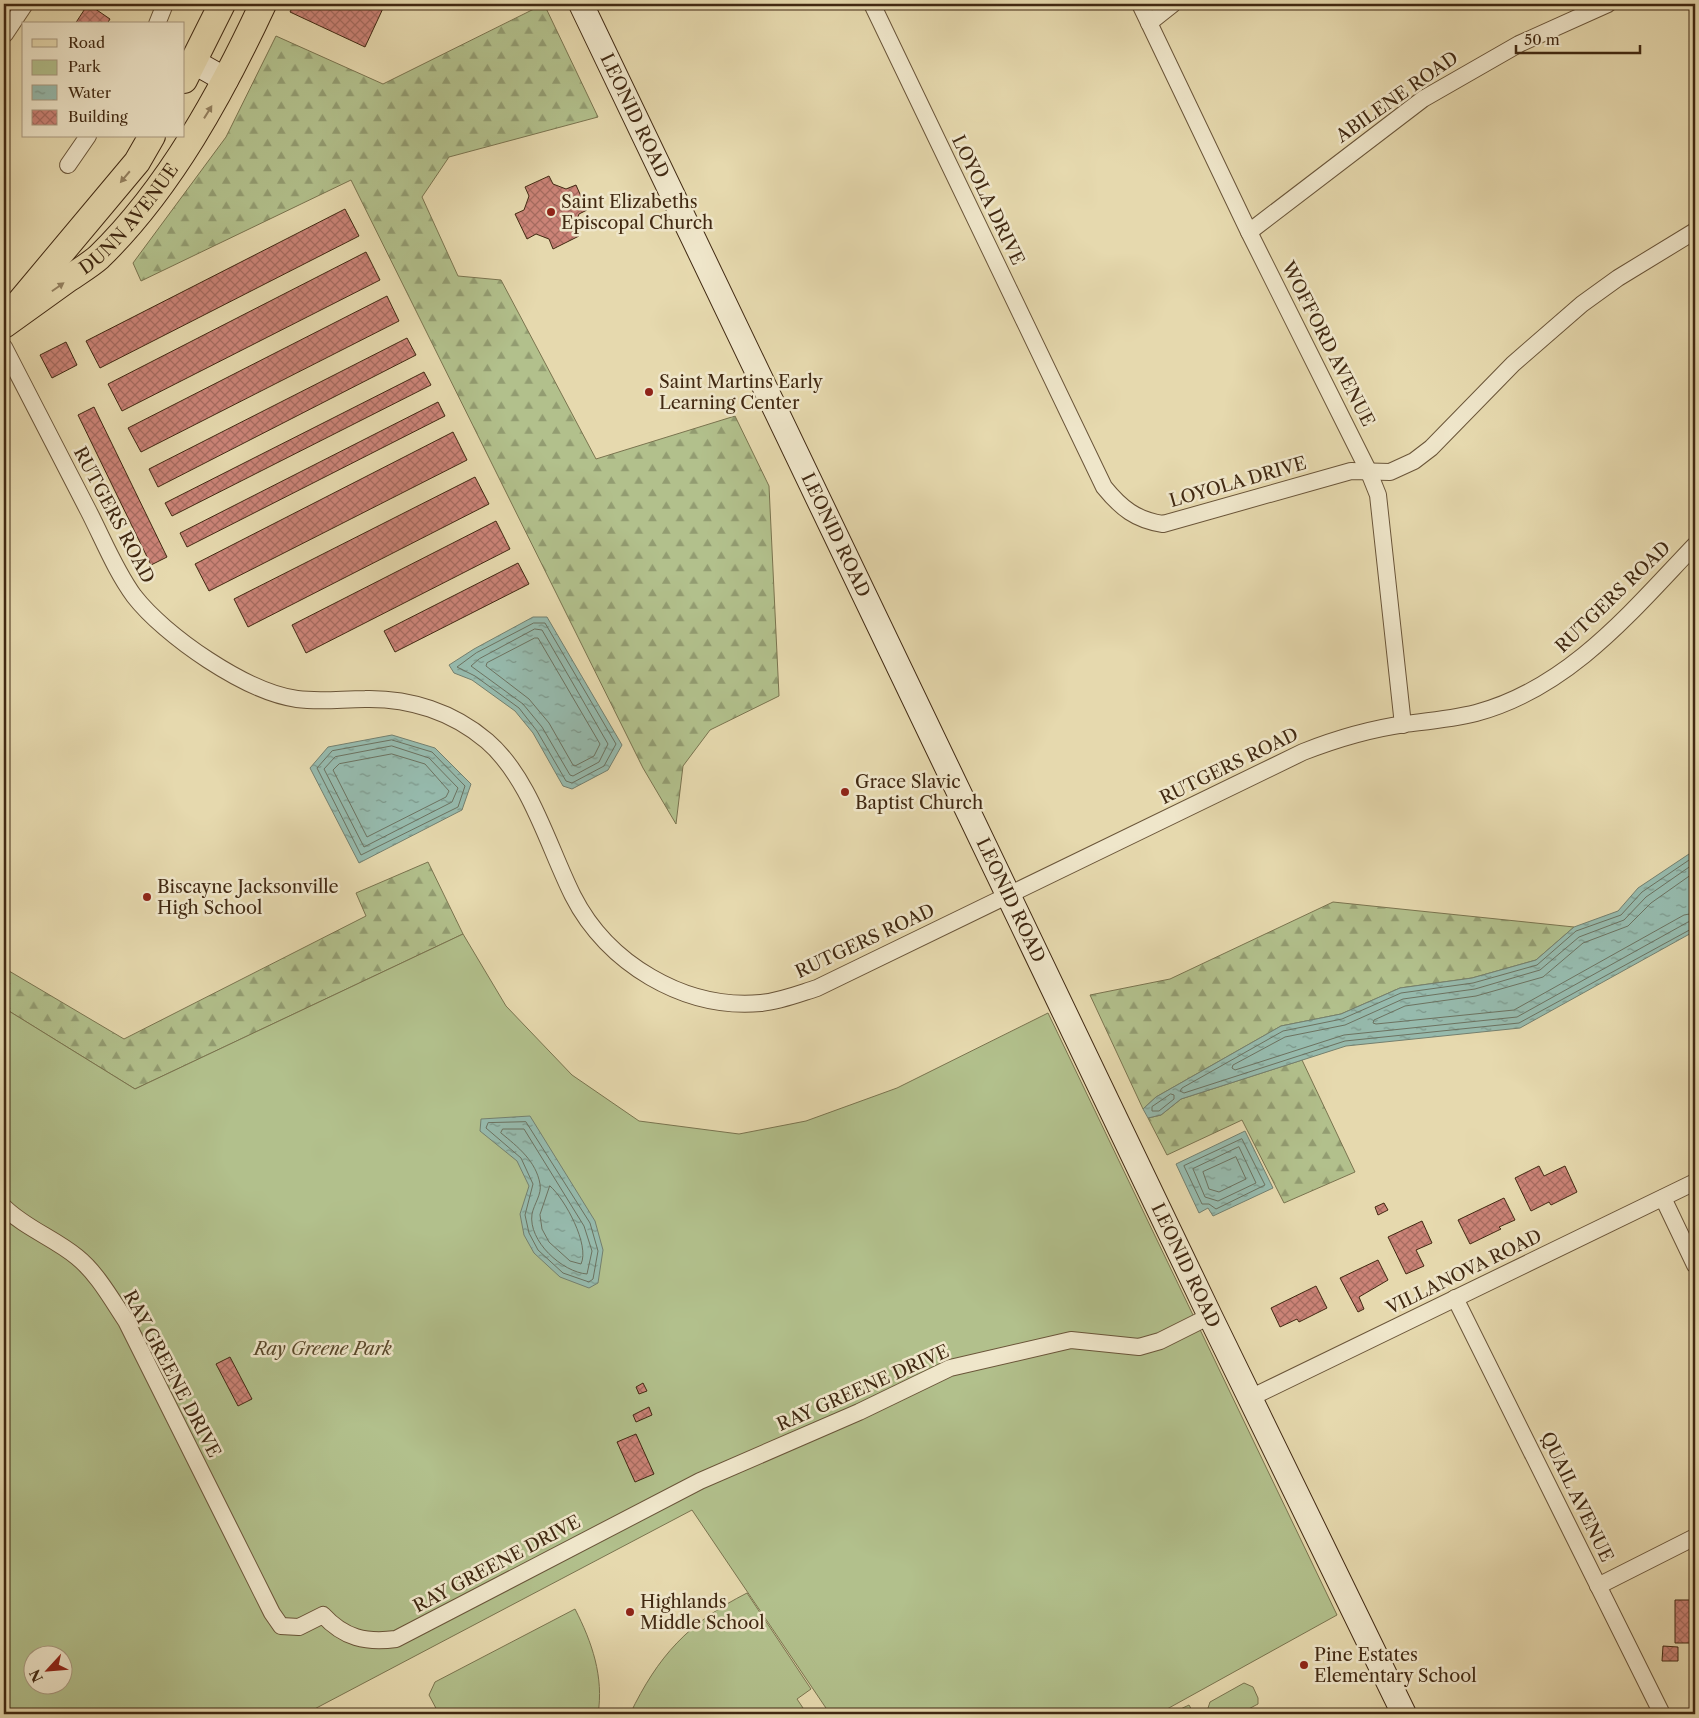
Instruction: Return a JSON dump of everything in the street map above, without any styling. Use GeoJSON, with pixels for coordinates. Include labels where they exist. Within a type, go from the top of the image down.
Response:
{"type":"FeatureCollection","features":[{"type":"Feature","properties":{"kind":"main road"},"geometry":{"type":"LineString","coordinates":[[189,71],[222,4]]}},
{"type":"Feature","properties":{"kind":"main road","name":"DUNN AVENUE"},"geometry":{"type":"LineString","coordinates":[[4,325],[98,258],[143,206],[178,158],[226,80],[263,4]]}},
{"type":"Feature","properties":{"kind":"main road","name":"DUNN AVENUE"},"geometry":{"type":"LineString","coordinates":[[4,321],[137,162],[151,138]]}},
{"type":"Feature","properties":{"kind":"street"},"geometry":{"type":"LineString","coordinates":[[5,34],[25,4]]}},
{"type":"Feature","properties":{"kind":"street"},"geometry":{"type":"LineString","coordinates":[[158,22],[165,4]]}},
{"type":"Feature","properties":{"kind":"street","name":"LEONID ROAD"},"geometry":{"type":"LineString","coordinates":[[581,4],[1210,1316],[1404,1714]]}},
{"type":"Feature","properties":{"kind":"street","name":"LOYOLA DRIVE"},"geometry":{"type":"LineString","coordinates":[[872,4],[1104,487],[1115,501],[1129,513],[1144,521],[1163,524],[1351,471],[1390,472],[1414,461],[1431,448],[1513,364],[1582,304],[1626,273],[1695,231]]}},
{"type":"Feature","properties":{"kind":"street","name":"WOFFORD AVENUE"},"geometry":{"type":"LineString","coordinates":[[1140,4],[1249,232],[1368,470],[1378,495],[1403,724]]}},
{"type":"Feature","properties":{"kind":"street"},"geometry":{"type":"LineString","coordinates":[[1149,22],[1173,4]]}},
{"type":"Feature","properties":{"kind":"street","name":"ABILENE ROAD"},"geometry":{"type":"LineString","coordinates":[[1249,232],[1423,99],[1519,44],[1608,4]]}},
{"type":"Feature","properties":{"kind":"street"},"geometry":{"type":"LineString","coordinates":[[189,71],[226,80]]}},
{"type":"Feature","properties":{"kind":"street"},"geometry":{"type":"LineString","coordinates":[[68,165],[87,138]]}},
{"type":"Feature","properties":{"kind":"street","name":"RUTGERS ROAD"},"geometry":{"type":"LineString","coordinates":[[4,347],[120,574],[150,614],[170,633],[233,675],[268,691],[312,701],[387,699],[440,711],[466,725],[488,742],[506,761],[521,784],[584,915],[620,956],[644,974],[672,988],[700,997],[732,1002],[760,1003],[786,998],[817,988],[1303,752],[1348,736],[1403,724],[1448,719],[1503,704],[1560,675],[1614,628],[1695,545]]}},
{"type":"Feature","properties":{"kind":"street","name":"VILLANOVA ROAD"},"geometry":{"type":"LineString","coordinates":[[1250,1398],[1695,1182]]}},
{"type":"Feature","properties":{"kind":"street"},"geometry":{"type":"LineString","coordinates":[[1662,1198],[1695,1265]]}},
{"type":"Feature","properties":{"kind":"street","name":"RAY GREENE DRIVE"},"geometry":{"type":"LineString","coordinates":[[4,1206],[14,1217],[78,1258],[106,1290],[126,1321],[272,1613],[281,1626],[299,1627],[323,1615],[334,1627],[360,1639],[375,1642],[396,1639],[700,1481],[842,1420],[950,1368],[1071,1340],[1139,1347],[1160,1341],[1210,1316]]}},
{"type":"Feature","properties":{"kind":"street","name":"QUAIL AVENUE"},"geometry":{"type":"LineString","coordinates":[[1455,1298],[1662,1714]]}},
{"type":"Feature","properties":{"kind":"street"},"geometry":{"type":"LineString","coordinates":[[1598,1586],[1695,1537]]}},
{"type":"Feature","properties":{"kind":"green space"},"geometry":{"type":"Polygon","coordinates":[[[544,4],[598,117],[449,157],[422,197],[458,276],[501,280],[596,459],[735,416],[769,486],[779,696],[710,730],[683,766],[676,824],[643,768],[351,180],[141,281],[133,263],[226,137],[276,36],[383,84],[544,4]]]}},
{"type":"Feature","properties":{"kind":"green space"},"geometry":{"type":"Polygon","coordinates":[[[428,862],[463,934],[135,1089],[4,1008],[4,968],[124,1039],[366,916],[356,893],[428,862]]]}},
{"type":"Feature","properties":{"kind":"green space"},"geometry":{"type":"Polygon","coordinates":[[[1333,902],[1574,927],[1536,960],[1472,978],[1400,988],[1341,1014],[1281,1026],[1156,1097],[1143,1109],[1090,995],[1170,979],[1333,902]]]}},
{"type":"Feature","properties":{"kind":"green space","name":"Ray Greene Park"},"geometry":{"type":"Polygon","coordinates":[[[463,934],[506,1006],[572,1075],[639,1121],[739,1134],[806,1121],[897,1088],[1048,1013],[1337,1615],[1158,1714],[830,1714],[692,1510],[305,1714],[4,1714],[4,1008],[135,1089],[463,934]]]}},
{"type":"Feature","properties":{"kind":"green space"},"geometry":{"type":"Polygon","coordinates":[[[1302,1060],[1355,1172],[1284,1203],[1242,1120],[1167,1155],[1148,1118],[1161,1115],[1181,1099],[1302,1060]]]}},
{"type":"Feature","properties":{"kind":"green space"},"geometry":{"type":"Polygon","coordinates":[[[747,1593],[811,1689],[797,1699],[807,1714],[630,1714],[652,1675],[677,1643],[708,1616],[747,1593]]]}},
{"type":"Feature","properties":{"kind":"green space"},"geometry":{"type":"Polygon","coordinates":[[[575,1609],[587,1634],[598,1673],[598,1714],[439,1714],[429,1695],[435,1682],[575,1609]]]}},
{"type":"Feature","properties":{"kind":"green space"},"geometry":{"type":"Polygon","coordinates":[[[1244,1683],[1253,1687],[1258,1698],[1258,1704],[1239,1714],[1211,1712],[1208,1708],[1210,1702],[1244,1683]]]}},
{"type":"Feature","properties":{"kind":"green space"},"geometry":{"type":"Polygon","coordinates":[[[1189,1705],[1194,1714],[1170,1714],[1189,1705]]]}},
{"type":"Feature","properties":{"kind":"water"},"geometry":{"type":"Polygon","coordinates":[[[533,617],[547,617],[622,745],[608,770],[572,789],[563,786],[533,733],[515,711],[472,680],[454,673],[449,665],[533,617]]]}},
{"type":"Feature","properties":{"kind":"water"},"geometry":{"type":"Polygon","coordinates":[[[392,735],[435,748],[471,784],[462,810],[359,863],[310,768],[328,747],[392,735]]]}},
{"type":"Feature","properties":{"kind":"water"},"geometry":{"type":"Polygon","coordinates":[[[1695,850],[1695,931],[1520,1028],[1346,1046],[1181,1099],[1161,1115],[1148,1118],[1143,1109],[1156,1097],[1281,1026],[1341,1014],[1400,988],[1472,978],[1536,960],[1574,927],[1618,911],[1638,888],[1695,850]]]}},
{"type":"Feature","properties":{"kind":"water"},"geometry":{"type":"Polygon","coordinates":[[[530,1116],[595,1221],[603,1250],[598,1283],[589,1288],[560,1277],[534,1253],[524,1235],[520,1214],[529,1186],[517,1161],[480,1131],[481,1119],[530,1116]]]}},
{"type":"Feature","properties":{"kind":"water"},"geometry":{"type":"Polygon","coordinates":[[[1245,1131],[1273,1188],[1213,1216],[1208,1208],[1199,1213],[1176,1164],[1245,1131]]]}},
{"type":"Feature","properties":{"kind":"building"},"geometry":{"type":"Polygon","coordinates":[[[88,4],[110,19],[108,22],[76,22],[88,4]]]}},
{"type":"Feature","properties":{"kind":"building"},"geometry":{"type":"Polygon","coordinates":[[[294,4],[385,4],[365,47],[290,12],[294,4]]]}},
{"type":"Feature","properties":{"kind":"building","name":"Saint Elizabeths Episcopal Church"},"geometry":{"type":"Polygon","coordinates":[[[549,176],[553,184],[566,189],[576,185],[587,210],[579,214],[574,227],[579,236],[553,249],[549,239],[536,234],[527,239],[515,214],[524,210],[529,196],[525,187],[549,176]]]}},
{"type":"Feature","properties":{"kind":"building"},"geometry":{"type":"Polygon","coordinates":[[[345,209],[359,236],[100,368],[86,341],[345,209]]]}},
{"type":"Feature","properties":{"kind":"building"},"geometry":{"type":"Polygon","coordinates":[[[366,252],[380,280],[122,411],[108,384],[366,252]]]}},
{"type":"Feature","properties":{"kind":"building"},"geometry":{"type":"Polygon","coordinates":[[[387,296],[399,321],[141,452],[128,428],[387,296]]]}},
{"type":"Feature","properties":{"kind":"building"},"geometry":{"type":"Polygon","coordinates":[[[407,338],[416,355],[158,487],[149,469],[407,338]]]}},
{"type":"Feature","properties":{"kind":"building"},"geometry":{"type":"Polygon","coordinates":[[[66,342],[77,365],[52,378],[40,355],[66,342]]]}},
{"type":"Feature","properties":{"kind":"building"},"geometry":{"type":"Polygon","coordinates":[[[424,372],[431,385],[172,516],[165,503],[424,372]]]}},
{"type":"Feature","properties":{"kind":"building"},"geometry":{"type":"Polygon","coordinates":[[[438,402],[445,416],[187,547],[180,533],[438,402]]]}},
{"type":"Feature","properties":{"kind":"building"},"geometry":{"type":"Polygon","coordinates":[[[94,407],[167,557],[151,565],[78,415],[94,407]]]}},
{"type":"Feature","properties":{"kind":"building"},"geometry":{"type":"Polygon","coordinates":[[[453,432],[467,460],[209,591],[195,564],[453,432]]]}},
{"type":"Feature","properties":{"kind":"building"},"geometry":{"type":"Polygon","coordinates":[[[475,477],[489,504],[248,627],[234,599],[475,477]]]}},
{"type":"Feature","properties":{"kind":"building"},"geometry":{"type":"Polygon","coordinates":[[[496,521],[510,549],[306,653],[292,625],[496,521]]]}},
{"type":"Feature","properties":{"kind":"building"},"geometry":{"type":"Polygon","coordinates":[[[518,563],[529,584],[395,652],[384,631],[518,563]]]}},
{"type":"Feature","properties":{"kind":"building"},"geometry":{"type":"Polygon","coordinates":[[[1539,1166],[1544,1176],[1565,1166],[1577,1192],[1551,1205],[1549,1202],[1531,1211],[1515,1178],[1539,1166]]]}},
{"type":"Feature","properties":{"kind":"building"},"geometry":{"type":"Polygon","coordinates":[[[1504,1198],[1515,1220],[1470,1244],[1458,1220],[1504,1198]]]}},
{"type":"Feature","properties":{"kind":"building"},"geometry":{"type":"Polygon","coordinates":[[[1384,1203],[1388,1210],[1378,1215],[1375,1207],[1384,1203]]]}},
{"type":"Feature","properties":{"kind":"building"},"geometry":{"type":"Polygon","coordinates":[[[1422,1221],[1432,1243],[1416,1250],[1424,1266],[1406,1274],[1388,1237],[1422,1221]]]}},
{"type":"Feature","properties":{"kind":"building"},"geometry":{"type":"Polygon","coordinates":[[[1378,1260],[1388,1280],[1359,1297],[1364,1309],[1358,1312],[1340,1278],[1378,1260]]]}},
{"type":"Feature","properties":{"kind":"building"},"geometry":{"type":"Polygon","coordinates":[[[1316,1286],[1327,1308],[1299,1322],[1297,1319],[1280,1327],[1271,1308],[1316,1286]]]}},
{"type":"Feature","properties":{"kind":"building"},"geometry":{"type":"Polygon","coordinates":[[[230,1357],[252,1399],[238,1406],[216,1364],[230,1357]]]}},
{"type":"Feature","properties":{"kind":"building"},"geometry":{"type":"Polygon","coordinates":[[[643,1383],[647,1391],[639,1394],[636,1387],[643,1383]]]}},
{"type":"Feature","properties":{"kind":"building"},"geometry":{"type":"Polygon","coordinates":[[[649,1407],[652,1415],[636,1422],[633,1415],[649,1407]]]}},
{"type":"Feature","properties":{"kind":"building"},"geometry":{"type":"Polygon","coordinates":[[[636,1434],[654,1474],[635,1482],[617,1442],[636,1434]]]}},
{"type":"Feature","properties":{"kind":"building"},"geometry":{"type":"Polygon","coordinates":[[[1675,1600],[1695,1600],[1693,1643],[1675,1643],[1675,1600]]]}},
{"type":"Feature","properties":{"kind":"building"},"geometry":{"type":"Polygon","coordinates":[[[1663,1646],[1678,1647],[1678,1661],[1662,1661],[1663,1646]]]}},
{"type":"Feature","properties":{"kind":"place","name":"Saint Elizabeths Episcopal Church"},"geometry":{"type":"Point","coordinates":[551,212]}},
{"type":"Feature","properties":{"kind":"place","name":"Saint Martins Early Learning Center"},"geometry":{"type":"Point","coordinates":[649,392]}},
{"type":"Feature","properties":{"kind":"place","name":"Grace Slavic Baptist Church"},"geometry":{"type":"Point","coordinates":[845,792]}},
{"type":"Feature","properties":{"kind":"place","name":"Biscayne Jacksonville High School"},"geometry":{"type":"Point","coordinates":[147,897]}},
{"type":"Feature","properties":{"kind":"place","name":"Highlands Middle School"},"geometry":{"type":"Point","coordinates":[630,1612]}},
{"type":"Feature","properties":{"kind":"place","name":"Pine Estates Elementary School"},"geometry":{"type":"Point","coordinates":[1304,1665]}}]}
